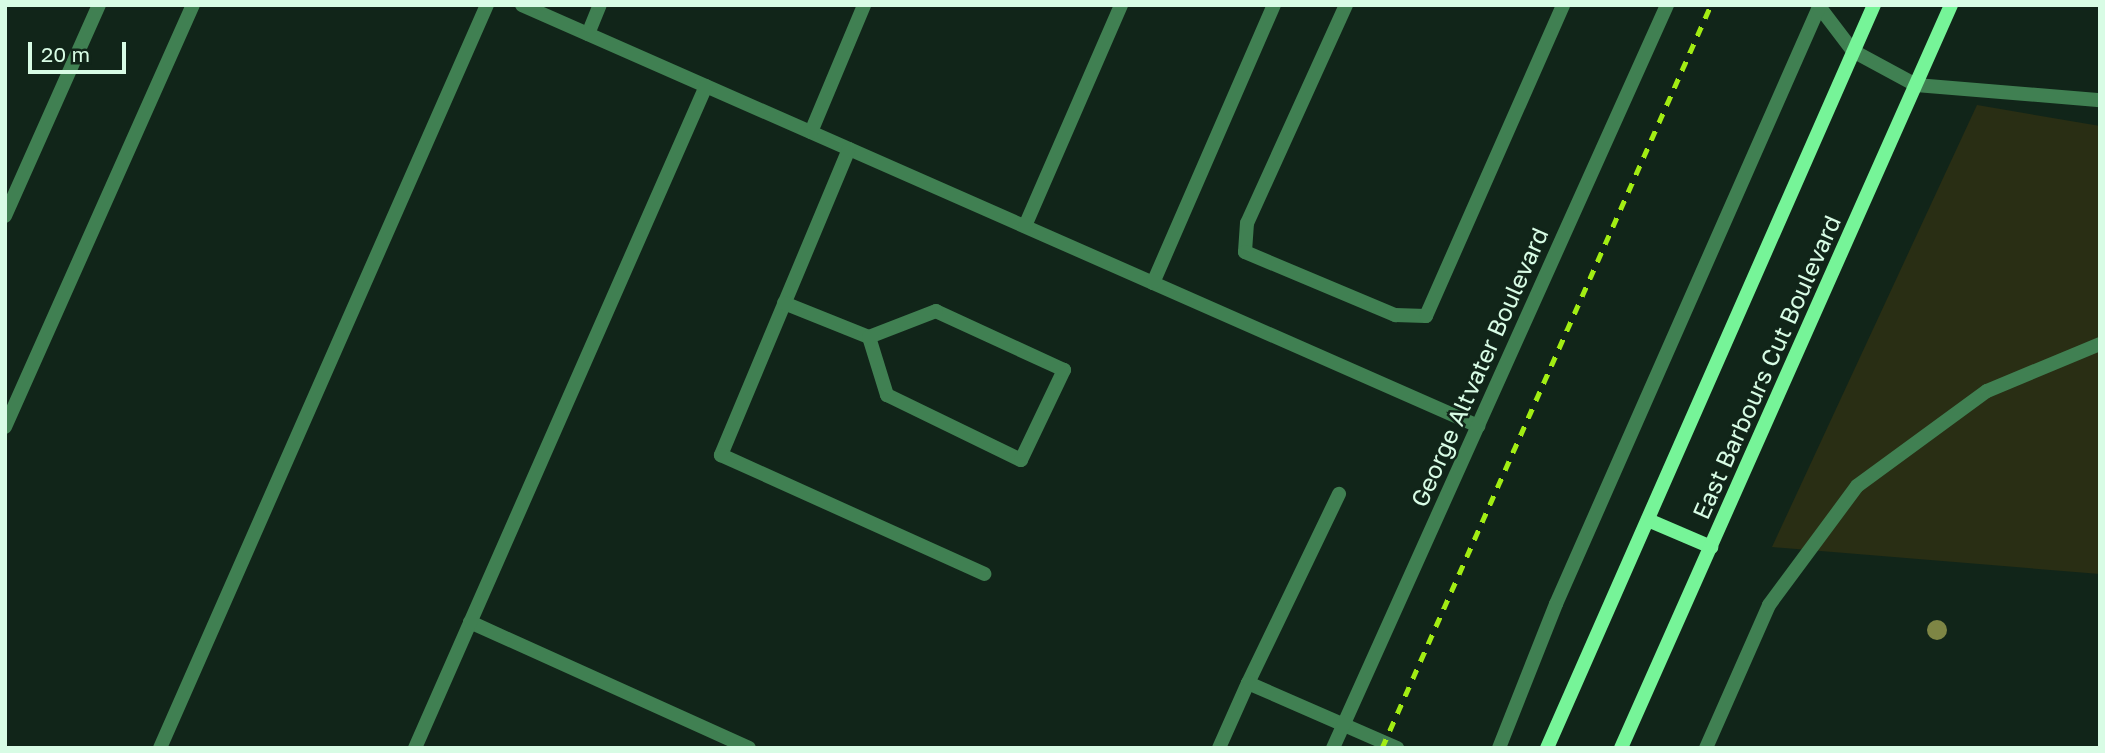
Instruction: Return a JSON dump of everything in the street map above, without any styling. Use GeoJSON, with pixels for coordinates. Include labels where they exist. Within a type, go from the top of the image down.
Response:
{"type":"FeatureCollection","features":[{"type":"Feature","properties":{"kind":"street"},"geometry":{"type":"LineString","coordinates":[[5,216],[99,5]]}},
{"type":"Feature","properties":{"kind":"street"},"geometry":{"type":"LineString","coordinates":[[5,427],[192,5]]}},
{"type":"Feature","properties":{"kind":"street"},"geometry":{"type":"LineString","coordinates":[[160,748],[487,5]]}},
{"type":"Feature","properties":{"kind":"street"},"geometry":{"type":"LineString","coordinates":[[522,5],[1478,426]]}},
{"type":"Feature","properties":{"kind":"street"},"geometry":{"type":"LineString","coordinates":[[588,34],[600,5]]}},
{"type":"Feature","properties":{"kind":"street"},"geometry":{"type":"LineString","coordinates":[[811,132],[864,5]]}},
{"type":"Feature","properties":{"kind":"street"},"geometry":{"type":"LineString","coordinates":[[1025,226],[1121,5]]}},
{"type":"Feature","properties":{"kind":"street"},"geometry":{"type":"LineString","coordinates":[[1153,283],[1274,5]]}},
{"type":"Feature","properties":{"kind":"street"},"geometry":{"type":"LineString","coordinates":[[1346,5],[1247,223],[1245,252],[1395,316],[1426,316],[1563,5]]}},
{"type":"Feature","properties":{"kind":"street","name":"George Altvater Boulevard"},"geometry":{"type":"LineString","coordinates":[[1333,748],[1667,5]]}},
{"type":"Feature","properties":{"kind":"street","name":"East Barbours Cut Boulevard"},"geometry":{"type":"LineString","coordinates":[[1547,748],[1874,5]]}},
{"type":"Feature","properties":{"kind":"street","name":"East Barbours Cut Boulevard"},"geometry":{"type":"LineString","coordinates":[[1621,748],[1951,5]]}},
{"type":"Feature","properties":{"kind":"street"},"geometry":{"type":"LineString","coordinates":[[1499,748],[1562,591],[1819,6],[1853,51],[1916,85],[2100,100]]}},
{"type":"Feature","properties":{"kind":"street"},"geometry":{"type":"LineString","coordinates":[[415,748],[706,86]]}},
{"type":"Feature","properties":{"kind":"street"},"geometry":{"type":"LineString","coordinates":[[849,149],[721,455],[984,574]]}},
{"type":"Feature","properties":{"kind":"street"},"geometry":{"type":"LineString","coordinates":[[784,303],[869,337],[936,311],[1064,370],[1021,460],[887,395],[869,337]]}},
{"type":"Feature","properties":{"kind":"street"},"geometry":{"type":"LineString","coordinates":[[1706,748],[1769,605],[1857,486],[1987,391],[2100,344]]}},
{"type":"Feature","properties":{"kind":"street"},"geometry":{"type":"LineString","coordinates":[[1219,748],[1339,494]]}},
{"type":"Feature","properties":{"kind":"street"},"geometry":{"type":"LineString","coordinates":[[1648,520],[1711,547]]}},
{"type":"Feature","properties":{"kind":"street"},"geometry":{"type":"LineString","coordinates":[[470,622],[749,748]]}},
{"type":"Feature","properties":{"kind":"street"},"geometry":{"type":"LineString","coordinates":[[1248,683],[1342,727],[1396,748]]}},
{"type":"Feature","properties":{"kind":"green space"},"geometry":{"type":"Polygon","coordinates":[[[1977,105],[2100,126],[2100,574],[1772,547],[1977,105]]]}},
{"type":"Feature","properties":{"kind":"railway"},"geometry":{"type":"LineString","coordinates":[[1382,748],[1711,5]]}}]}
